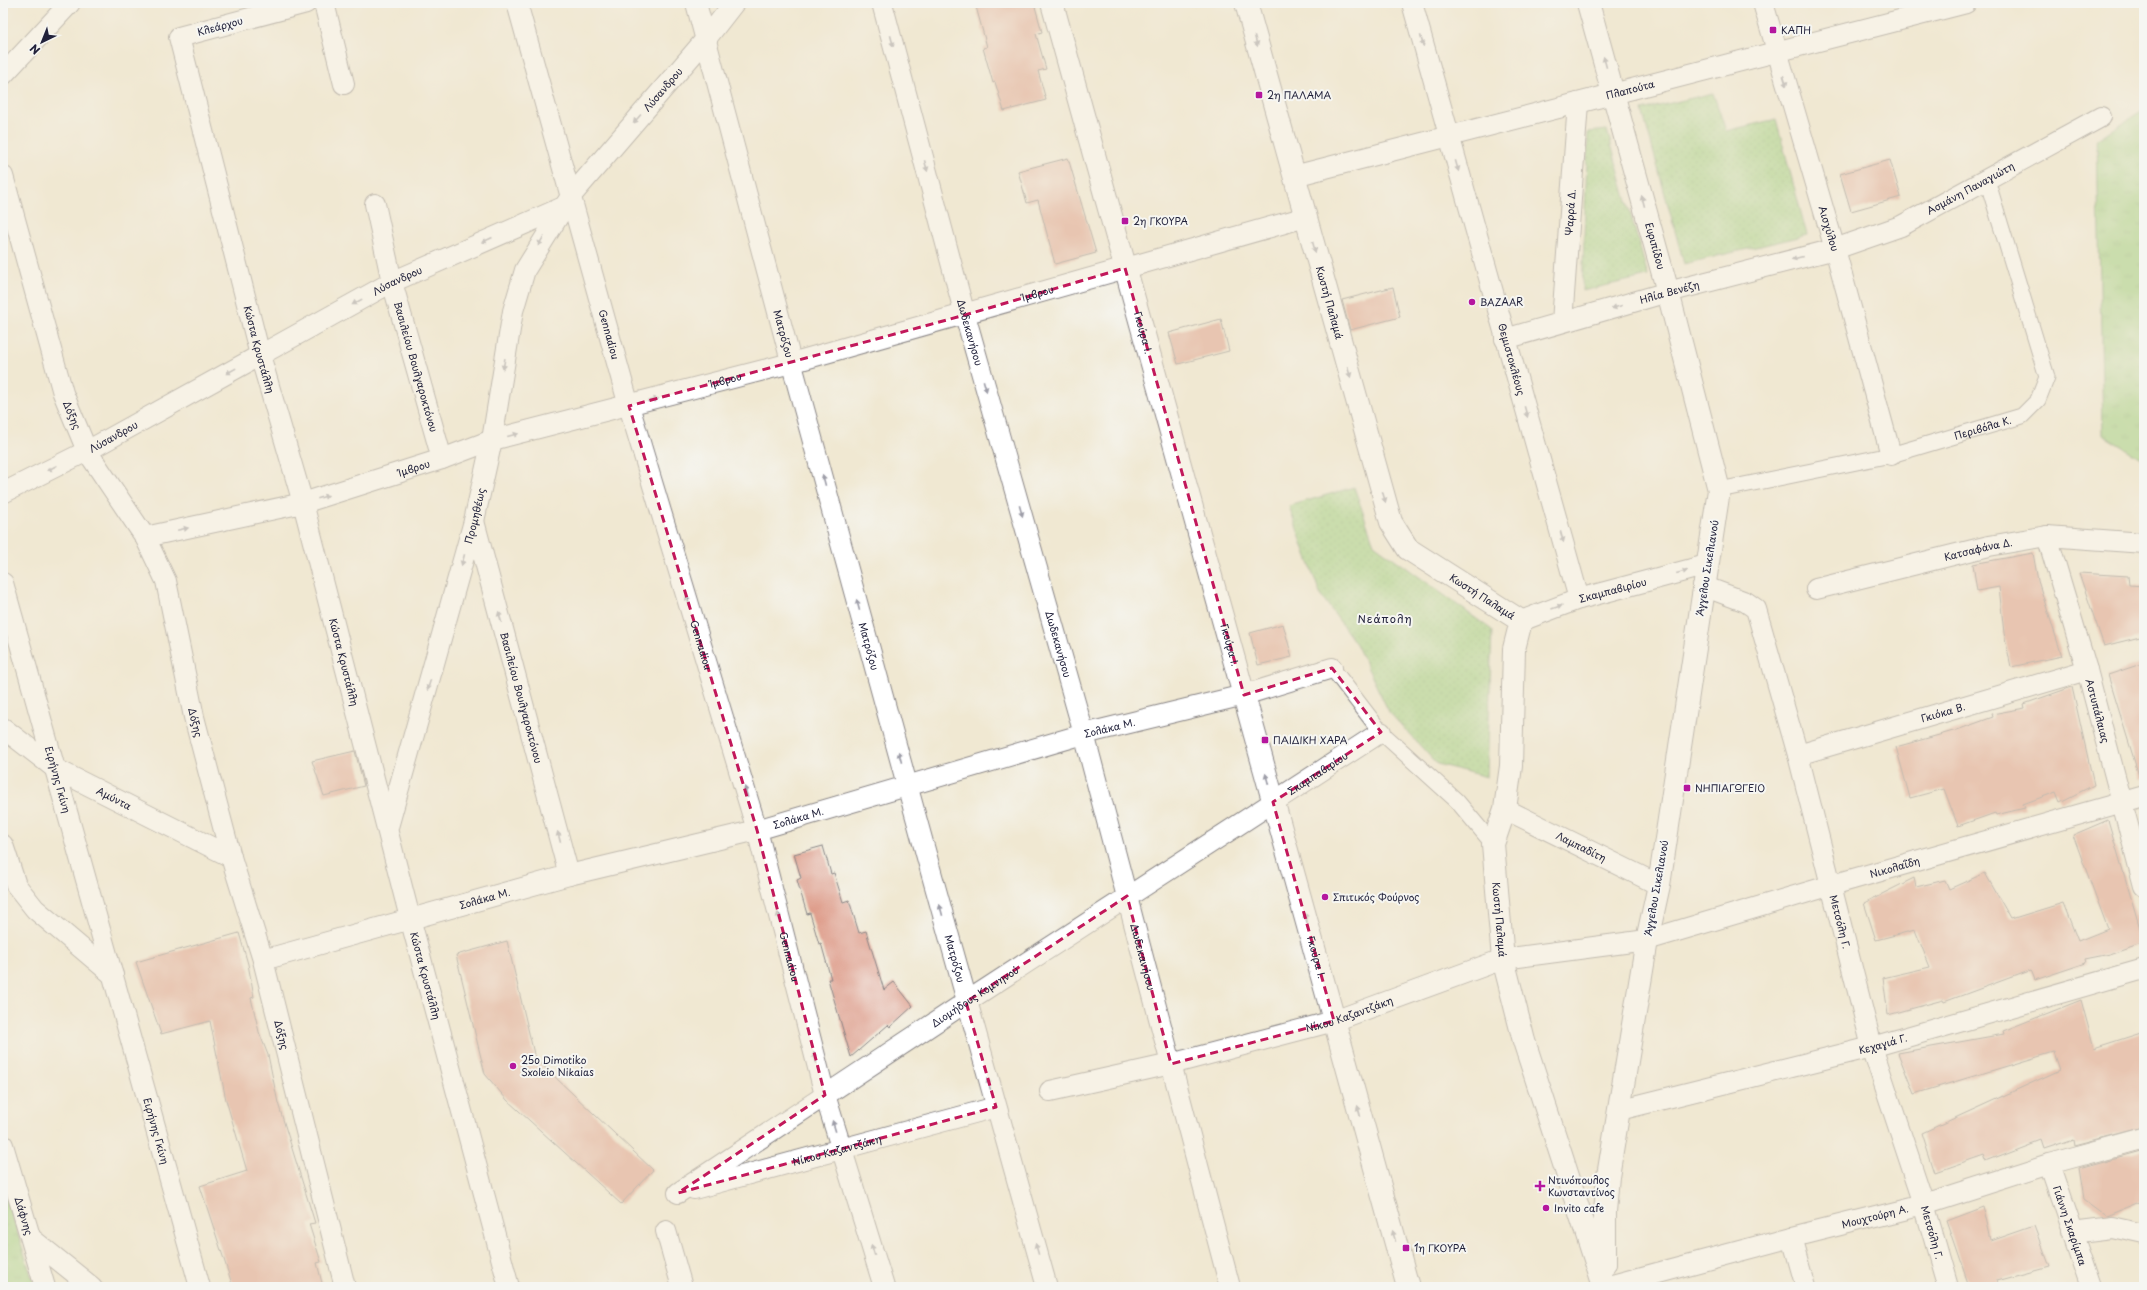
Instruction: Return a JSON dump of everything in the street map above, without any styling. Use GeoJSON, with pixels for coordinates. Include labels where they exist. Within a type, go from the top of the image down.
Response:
{"type":"FeatureCollection","features":[{"type":"Feature","properties":{"kind":"street"},"geometry":{"type":"LineString","coordinates":[[3,75],[70,3]]}},
{"type":"Feature","properties":{"kind":"street","name":"Κλεάρχου"},"geometry":{"type":"LineString","coordinates":[[179,37],[306,3]]}},
{"type":"Feature","properties":{"kind":"street"},"geometry":{"type":"LineString","coordinates":[[324,3],[344,84]]}},
{"type":"Feature","properties":{"kind":"street","name":"Gennadiou"},"geometry":{"type":"LineString","coordinates":[[517,3],[566,202],[757,830],[825,1095],[884,1287]]}},
{"type":"Feature","properties":{"kind":"street","name":"Ματρόζου"},"geometry":{"type":"LineString","coordinates":[[696,3],[792,363],[966,1002],[1047,1287]]}},
{"type":"Feature","properties":{"kind":"street","name":"Λύσανδρου"},"geometry":{"type":"LineString","coordinates":[[3,493],[87,451],[392,282],[566,202],[706,39],[734,3]]}},
{"type":"Feature","properties":{"kind":"street","name":"Δωδεκανήσου"},"geometry":{"type":"LineString","coordinates":[[882,3],[965,315],[1084,734],[1230,1287]]}},
{"type":"Feature","properties":{"kind":"street","name":"Γκούρα Ι."},"geometry":{"type":"LineString","coordinates":[[1052,3],[1408,1287]]}},
{"type":"Feature","properties":{"kind":"street","name":"Κωστή Παλαμά"},"geometry":{"type":"LineString","coordinates":[[1246,3],[1391,522],[1408,549],[1521,621],[1514,649],[1511,766],[1505,809],[1492,844],[1503,959],[1524,1041],[1605,1287]]}},
{"type":"Feature","properties":{"kind":"street","name":"Θεμιστοκλέους"},"geometry":{"type":"LineString","coordinates":[[1412,3],[1448,137],[1579,599]]}},
{"type":"Feature","properties":{"kind":"street","name":"Ευριπίδου"},"geometry":{"type":"LineString","coordinates":[[1588,3],[1668,292],[1719,490]]}},
{"type":"Feature","properties":{"kind":"street","name":"Αισχύλου"},"geometry":{"type":"LineString","coordinates":[[1763,3],[1776,52],[1835,249],[1891,455]]}},
{"type":"Feature","properties":{"kind":"street","name":"Πλαπούτα"},"geometry":{"type":"LineString","coordinates":[[1294,176],[1953,5]]}},
{"type":"Feature","properties":{"kind":"street","name":"Κώστα Κρυστάλλη"},"geometry":{"type":"LineString","coordinates":[[179,37],[260,355],[303,503],[388,827],[410,918],[509,1287]]}},
{"type":"Feature","properties":{"kind":"street","name":"Ψαρρά Δ."},"geometry":{"type":"LineString","coordinates":[[1562,322],[1578,103]]}},
{"type":"Feature","properties":{"kind":"street","name":"Ασμάνη Παναγιώτη"},"geometry":{"type":"LineString","coordinates":[[1835,249],[1901,226],[2101,117]]}},
{"type":"Feature","properties":{"kind":"street","name":"Δόξης"},"geometry":{"type":"LineString","coordinates":[[3,176],[63,394],[87,451],[145,536],[157,558],[166,581],[194,717],[231,857],[263,960],[345,1287]]}},
{"type":"Feature","properties":{"kind":"street","name":"Περιβόλα Κ."},"geometry":{"type":"LineString","coordinates":[[1719,490],[1891,455],[2022,416],[2038,400],[2047,376],[1987,180]]}},
{"type":"Feature","properties":{"kind":"street","name":"Προμηθέως"},"geometry":{"type":"LineString","coordinates":[[388,827],[474,521],[492,440],[513,311],[519,286],[525,270],[566,202]]}},
{"type":"Feature","properties":{"kind":"street","name":"Βασιλείου Βουλγαροκτόνου"},"geometry":{"type":"LineString","coordinates":[[375,204],[392,282],[442,459]]}},
{"type":"Feature","properties":{"kind":"street","name":"Ίμβρου"},"geometry":{"type":"LineString","coordinates":[[145,536],[303,503],[442,459],[492,440],[792,363],[1306,217]]}},
{"type":"Feature","properties":{"kind":"street","name":"Ηλία Βενέζη"},"geometry":{"type":"LineString","coordinates":[[1505,339],[1668,292],[1835,249]]}},
{"type":"Feature","properties":{"kind":"street","name":"Άγγελου Σικελιανού"},"geometry":{"type":"LineString","coordinates":[[1605,1287],[1606,1198],[1647,940],[1658,885],[1719,490]]}},
{"type":"Feature","properties":{"kind":"street","name":"Βασιλείου Βουλγαροκτόνου"},"geometry":{"type":"LineString","coordinates":[[474,521],[569,875]]}},
{"type":"Feature","properties":{"kind":"street","name":"Κατσαφάνα Δ."},"geometry":{"type":"LineString","coordinates":[[1816,589],[1989,546],[2047,536],[2144,543]]}},
{"type":"Feature","properties":{"kind":"street","name":"Αστυπάλαιας"},"geometry":{"type":"LineString","coordinates":[[2047,536],[2087,670],[2144,886]]}},
{"type":"Feature","properties":{"kind":"street","name":"Σκαμπαβιρίου"},"geometry":{"type":"LineString","coordinates":[[1521,621],[1579,599],[1705,576]]}},
{"type":"Feature","properties":{"kind":"street","name":"Μετσόλη Γ."},"geometry":{"type":"LineString","coordinates":[[1705,576],[1756,610],[1798,755],[1872,1047],[1924,1204],[1948,1287]]}},
{"type":"Feature","properties":{"kind":"street","name":"Ειρήνης Γκίνη"},"geometry":{"type":"LineString","coordinates":[[3,583],[200,1287]]}},
{"type":"Feature","properties":{"kind":"street"},"geometry":{"type":"LineString","coordinates":[[1332,668],[1381,732],[1457,801],[1492,844]]}},
{"type":"Feature","properties":{"kind":"street","name":"Σολάκα Μ."},"geometry":{"type":"LineString","coordinates":[[263,960],[569,875],[757,830],[1084,734],[1244,695],[1332,668]]}},
{"type":"Feature","properties":{"kind":"street","name":"Γκιόκα Β."},"geometry":{"type":"LineString","coordinates":[[1798,755],[2087,670]]}},
{"type":"Feature","properties":{"kind":"street","name":"Αμύντα"},"geometry":{"type":"LineString","coordinates":[[3,728],[56,769],[231,857]]}},
{"type":"Feature","properties":{"kind":"street","name":"Σκαμπαβιρίου"},"geometry":{"type":"LineString","coordinates":[[1273,802],[1381,732]]}},
{"type":"Feature","properties":{"kind":"street","name":"Νικολαΐδη"},"geometry":{"type":"LineString","coordinates":[[1647,940],[1832,885],[2144,796]]}},
{"type":"Feature","properties":{"kind":"street","name":"Διομήδους Κομνηνού"},"geometry":{"type":"LineString","coordinates":[[678,1193],[1127,896],[1273,802]]}},
{"type":"Feature","properties":{"kind":"street","name":"Λαμπαδίτη"},"geometry":{"type":"LineString","coordinates":[[1505,809],[1658,885]]}},
{"type":"Feature","properties":{"kind":"street"},"geometry":{"type":"LineString","coordinates":[[3,845],[16,885],[35,910],[113,975]]}},
{"type":"Feature","properties":{"kind":"street","name":"Νίκου Καζαντζάκη"},"geometry":{"type":"LineString","coordinates":[[1050,1092],[1171,1064],[1334,1021],[1503,959],[1647,940]]}},
{"type":"Feature","properties":{"kind":"street","name":"Κεχαγιά Γ."},"geometry":{"type":"LineString","coordinates":[[1619,1110],[1872,1047],[2144,969]]}},
{"type":"Feature","properties":{"kind":"street","name":"Νίκου Καζαντζάκη"},"geometry":{"type":"LineString","coordinates":[[678,1193],[996,1107]]}},
{"type":"Feature","properties":{"kind":"street","name":"Μουχτούρη Α."},"geometry":{"type":"LineString","coordinates":[[1605,1287],[1792,1236],[1924,1204],[2049,1164],[2144,1138]]}},
{"type":"Feature","properties":{"kind":"street","name":"Δάφνης"},"geometry":{"type":"LineString","coordinates":[[3,1145],[46,1287]]}},
{"type":"Feature","properties":{"kind":"street","name":"Γιάννη Σκαρίμπα"},"geometry":{"type":"LineString","coordinates":[[2049,1164],[2090,1287]]}},
{"type":"Feature","properties":{"kind":"street"},"geometry":{"type":"LineString","coordinates":[[2071,1232],[2112,1227],[2144,1234]]}},
{"type":"Feature","properties":{"kind":"street"},"geometry":{"type":"LineString","coordinates":[[666,1231],[682,1287]]}},
{"type":"Feature","properties":{"kind":"street"},"geometry":{"type":"LineString","coordinates":[[1792,1236],[1806,1287]]}},
{"type":"Feature","properties":{"kind":"street"},"geometry":{"type":"LineString","coordinates":[[32,1239],[92,1287]]}},
{"type":"Feature","properties":{"kind":"highlighted area"},"geometry":{"type":"Polygon","coordinates":[[[1125,268],[1244,695],[1332,668],[1381,732],[1273,802],[1334,1021],[1171,1064],[1127,896],[966,1002],[996,1107],[678,1193],[825,1095],[757,830],[629,406],[965,315],[1125,268]]]}},
{"type":"Feature","properties":{"kind":"green space"},"geometry":{"type":"Polygon","coordinates":[[[1713,93],[1726,131],[1776,119],[1807,235],[1684,264],[1642,110],[1713,93]]]}},
{"type":"Feature","properties":{"kind":"green space"},"geometry":{"type":"Polygon","coordinates":[[[2144,109],[2144,460],[2103,435],[2097,140],[2144,109]]]}},
{"type":"Feature","properties":{"kind":"green space"},"geometry":{"type":"Polygon","coordinates":[[[1607,130],[1648,276],[1582,291],[1588,132],[1607,130]]]}},
{"type":"Feature","properties":{"kind":"green space"},"geometry":{"type":"Polygon","coordinates":[[[1354,487],[1374,544],[1492,630],[1487,777],[1437,764],[1389,712],[1356,644],[1320,594],[1289,506],[1354,487]]]}},
{"type":"Feature","properties":{"kind":"green space"},"geometry":{"type":"Polygon","coordinates":[[[3,1187],[35,1287],[3,1287],[3,1187]]]}},
{"type":"Feature","properties":{"kind":"building"},"geometry":{"type":"Polygon","coordinates":[[[975,3],[1034,3],[1042,32],[1036,34],[1046,69],[1038,71],[1046,100],[1004,111],[995,82],[993,83],[983,48],[987,47],[975,3]]]}},
{"type":"Feature","properties":{"kind":"building"},"geometry":{"type":"Polygon","coordinates":[[[1068,158],[1096,253],[1055,264],[1038,200],[1027,203],[1018,171],[1068,158]]]}},
{"type":"Feature","properties":{"kind":"building"},"geometry":{"type":"Polygon","coordinates":[[[1890,160],[1901,197],[1851,211],[1840,174],[1890,160]]]}},
{"type":"Feature","properties":{"kind":"building"},"geometry":{"type":"Polygon","coordinates":[[[1393,287],[1400,317],[1350,330],[1342,300],[1393,287]]]}},
{"type":"Feature","properties":{"kind":"building"},"geometry":{"type":"Polygon","coordinates":[[[1221,319],[1229,351],[1178,364],[1169,333],[1221,319]]]}},
{"type":"Feature","properties":{"kind":"building"},"geometry":{"type":"Polygon","coordinates":[[[2033,553],[2038,581],[2062,656],[2011,667],[2004,633],[1999,587],[1977,591],[1973,564],[2033,553]]]}},
{"type":"Feature","properties":{"kind":"building"},"geometry":{"type":"Polygon","coordinates":[[[2079,573],[2128,576],[2129,585],[2144,586],[2144,636],[2104,646],[2079,573]]]}},
{"type":"Feature","properties":{"kind":"building"},"geometry":{"type":"Polygon","coordinates":[[[1283,624],[1292,657],[1258,665],[1250,633],[1283,624]]]}},
{"type":"Feature","properties":{"kind":"building"},"geometry":{"type":"Polygon","coordinates":[[[2144,663],[2144,778],[2140,779],[2108,675],[2144,663]]]}},
{"type":"Feature","properties":{"kind":"building"},"geometry":{"type":"Polygon","coordinates":[[[2072,687],[2094,785],[2060,802],[2056,792],[2023,804],[2025,808],[1996,815],[1995,813],[1958,826],[1944,789],[1910,798],[1896,747],[1957,730],[1993,717],[1992,714],[2025,708],[2024,704],[2072,687]]]}},
{"type":"Feature","properties":{"kind":"building"},"geometry":{"type":"Polygon","coordinates":[[[355,751],[364,786],[324,796],[312,761],[355,751]]]}},
{"type":"Feature","properties":{"kind":"building"},"geometry":{"type":"Polygon","coordinates":[[[2108,820],[2144,942],[2110,954],[2085,959],[2086,963],[2035,980],[2031,970],[1944,1002],[1943,1000],[1888,1015],[1883,978],[1930,967],[1915,930],[1876,940],[1864,903],[1914,878],[1916,887],[1945,880],[1949,889],[1985,873],[2011,919],[2063,903],[2078,941],[2108,929],[2073,835],[2108,820]]]}},
{"type":"Feature","properties":{"kind":"building"},"geometry":{"type":"Polygon","coordinates":[[[823,846],[831,874],[834,873],[843,902],[849,900],[859,933],[866,931],[884,990],[894,982],[913,1006],[890,1027],[888,1025],[851,1057],[828,979],[831,979],[821,943],[819,944],[810,913],[807,914],[797,880],[801,878],[794,854],[823,846]]]}},
{"type":"Feature","properties":{"kind":"building"},"geometry":{"type":"Polygon","coordinates":[[[239,933],[248,964],[254,997],[251,998],[259,1032],[268,1055],[278,1103],[315,1223],[309,1224],[321,1262],[317,1263],[323,1287],[233,1287],[200,1186],[247,1171],[226,1100],[210,1021],[161,1034],[136,962],[239,933]]]}},
{"type":"Feature","properties":{"kind":"building","name":"25ο Dimotiko Sxoleio Nikaias"},"geometry":{"type":"Polygon","coordinates":[[[507,941],[535,1058],[653,1170],[621,1204],[507,1100],[485,1074],[456,955],[507,941]]]}},
{"type":"Feature","properties":{"kind":"building"},"geometry":{"type":"Polygon","coordinates":[[[2081,1000],[2094,1048],[2144,1032],[2144,1127],[2075,1145],[2074,1139],[2044,1149],[2041,1140],[1986,1161],[1984,1156],[1935,1173],[1922,1133],[2060,1070],[2054,1052],[1914,1094],[1898,1053],[2004,1034],[2003,1031],[2081,1000]]]}},
{"type":"Feature","properties":{"kind":"building"},"geometry":{"type":"Polygon","coordinates":[[[2144,1150],[2144,1201],[2107,1216],[2084,1199],[2079,1168],[2144,1150]]]}},
{"type":"Feature","properties":{"kind":"building"},"geometry":{"type":"Polygon","coordinates":[[[1983,1206],[1991,1241],[2034,1226],[2049,1266],[1997,1280],[1999,1287],[1969,1287],[1946,1220],[1983,1206]]]}},
{"type":"Feature","properties":{"kind":"place","name":"ΚΑΠΗ"},"geometry":{"type":"Point","coordinates":[1773,30]}},
{"type":"Feature","properties":{"kind":"place","name":"2η ΠΑΛΑΜΑ"},"geometry":{"type":"Point","coordinates":[1259,95]}},
{"type":"Feature","properties":{"kind":"place","name":"2η ΓΚΟΥΡΑ"},"geometry":{"type":"Point","coordinates":[1125,221]}},
{"type":"Feature","properties":{"kind":"place","name":"BAZAAR"},"geometry":{"type":"Point","coordinates":[1472,302]}},
{"type":"Feature","properties":{"kind":"place","name":"ΠΑΙΔΙΚΗ ΧΑΡΑ"},"geometry":{"type":"Point","coordinates":[1265,740]}},
{"type":"Feature","properties":{"kind":"place","name":"ΝΗΠΙΑΓΩΓΕΙΟ"},"geometry":{"type":"Point","coordinates":[1687,788]}},
{"type":"Feature","properties":{"kind":"place","name":"Σπιτικός Φούρνος"},"geometry":{"type":"Point","coordinates":[1325,897]}},
{"type":"Feature","properties":{"kind":"place","name":"25ο Dimotiko Sxoleio Nikaias"},"geometry":{"type":"Point","coordinates":[513,1066]}},
{"type":"Feature","properties":{"kind":"place","name":"Ντινόπουλος Κωνσταντίνος"},"geometry":{"type":"Point","coordinates":[1540,1186]}},
{"type":"Feature","properties":{"kind":"place","name":"Invito cafe"},"geometry":{"type":"Point","coordinates":[1546,1208]}},
{"type":"Feature","properties":{"kind":"place","name":"1η ΓΚΟΥΡΑ"},"geometry":{"type":"Point","coordinates":[1406,1248]}},
{"type":"Feature","properties":{"kind":"district","name":"Νεάπολη"},"geometry":{"type":"Point","coordinates":[1385,619]}}]}
